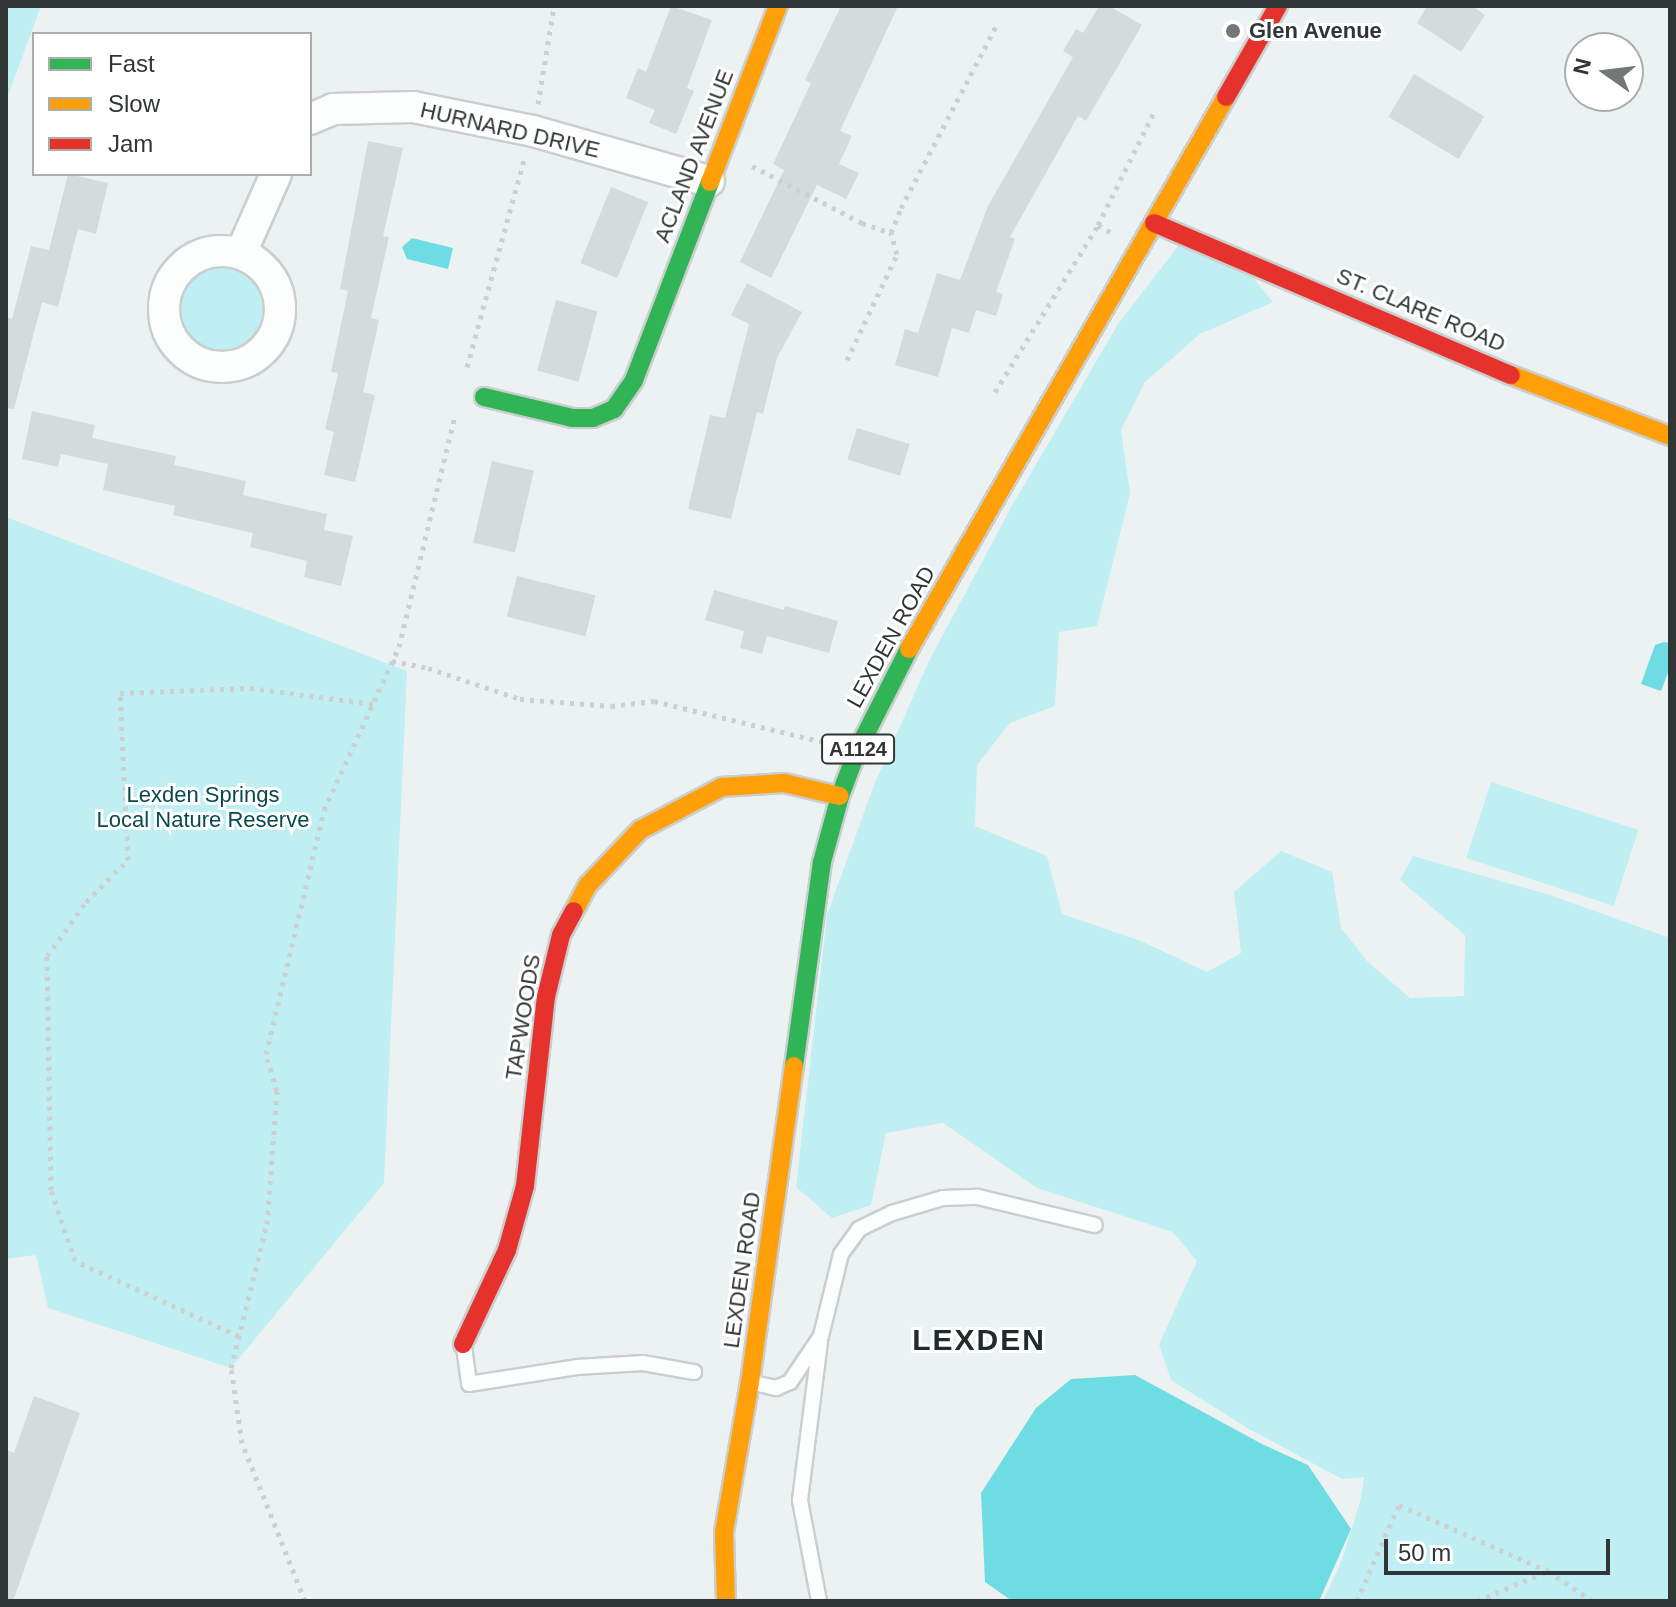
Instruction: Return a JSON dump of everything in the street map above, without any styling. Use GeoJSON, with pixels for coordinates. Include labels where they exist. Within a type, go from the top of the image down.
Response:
{"type":"FeatureCollection","features":[{"type":"Feature","properties":{"kind":"street","name":"ACLAND AVENUE"},"geometry":{"type":"LineString","coordinates":[[484,397],[572,418],[593,418],[614,409],[634,380],[778,6]]}},
{"type":"Feature","properties":{"kind":"street","name":"LEXDEN ROAD"},"geometry":{"type":"LineString","coordinates":[[726,1601],[724,1532],[750,1382],[822,862],[840,796],[857,751],[895,674],[1278,6]]}},
{"type":"Feature","properties":{"kind":"street","name":"HURNARD DRIVE"},"geometry":{"type":"LineString","coordinates":[[312,118],[333,109],[413,107],[533,131],[709,181]]}},
{"type":"Feature","properties":{"kind":"street"},"geometry":{"type":"LineString","coordinates":[[241,253],[275,176]]}},
{"type":"Feature","properties":{"kind":"street","name":"ST. CLARE ROAD"},"geometry":{"type":"LineString","coordinates":[[1154,223],[1569,400],[1670,436]]}},
{"type":"Feature","properties":{"kind":"street","name":"TAPWOODS"},"geometry":{"type":"LineString","coordinates":[[463,1344],[507,1250],[521,1199],[546,997],[561,935],[588,885],[640,830],[722,787],[784,783],[840,796]]}},
{"type":"Feature","properties":{"kind":"lane"},"geometry":{"type":"LineString","coordinates":[[819,1601],[800,1500],[821,1336],[841,1254],[859,1229],[892,1213],[943,1198],[978,1197],[1095,1225]]}},
{"type":"Feature","properties":{"kind":"lane"},"geometry":{"type":"LineString","coordinates":[[750,1382],[776,1388],[790,1382],[821,1336]]}},
{"type":"Feature","properties":{"kind":"lane"},"geometry":{"type":"LineString","coordinates":[[463,1344],[469,1384],[577,1367],[643,1363],[694,1372]]}},
{"type":"Feature","properties":{"kind":"path"},"geometry":{"type":"LineString","coordinates":[[465,375],[533,131],[554,6]]}},
{"type":"Feature","properties":{"kind":"path"},"geometry":{"type":"LineString","coordinates":[[847,360],[897,254],[891,233],[901,208],[997,24]]}},
{"type":"Feature","properties":{"kind":"path"},"geometry":{"type":"LineString","coordinates":[[995,392],[1098,225],[1154,112]]}},
{"type":"Feature","properties":{"kind":"path"},"geometry":{"type":"LineString","coordinates":[[721,150],[862,223],[891,233]]}},
{"type":"Feature","properties":{"kind":"path"},"geometry":{"type":"LineString","coordinates":[[1098,225],[1114,234]]}},
{"type":"Feature","properties":{"kind":"path"},"geometry":{"type":"LineString","coordinates":[[305,1601],[242,1443],[231,1368],[267,1224],[277,1091],[266,1054],[324,810],[399,647],[457,404]]}},
{"type":"Feature","properties":{"kind":"path"},"geometry":{"type":"LineString","coordinates":[[392,661],[428,668],[520,699],[611,706],[654,701],[792,733]]}},
{"type":"Feature","properties":{"kind":"path"},"geometry":{"type":"LineString","coordinates":[[239,1336],[75,1261],[51,1190],[47,956],[86,902],[128,860],[120,693],[250,688],[373,704]]}},
{"type":"Feature","properties":{"kind":"path"},"geometry":{"type":"LineString","coordinates":[[1357,1601],[1399,1505],[1548,1571],[1592,1601]]}},
{"type":"Feature","properties":{"kind":"path"},"geometry":{"type":"LineString","coordinates":[[1477,1601],[1548,1571]]}},
{"type":"Feature","properties":{"kind":"green space"},"geometry":{"type":"Polygon","coordinates":[[[6,6],[41,6],[6,101],[6,6]]]}},
{"type":"Feature","properties":{"kind":"green space"},"geometry":{"type":"Polygon","coordinates":[[[1179,245],[1245,268],[1273,302],[1200,334],[1145,382],[1121,430],[1130,494],[1097,626],[1059,632],[1055,706],[1010,723],[977,765],[975,826],[1047,856],[1062,914],[1141,941],[1207,972],[1241,953],[1234,892],[1281,851],[1332,872],[1341,928],[1368,962],[1410,998],[1464,996],[1465,935],[1400,880],[1413,856],[1550,895],[1670,938],[1670,1601],[1323,1601],[1342,1560],[1361,1498],[1364,1477],[1342,1479],[1249,1429],[1171,1380],[1159,1344],[1197,1261],[1173,1232],[1037,1188],[943,1123],[886,1133],[871,1205],[832,1218],[796,1187],[827,915],[874,785],[929,661],[1013,504],[1118,324],[1179,245]]]}},
{"type":"Feature","properties":{"kind":"green space"},"geometry":{"type":"Polygon","coordinates":[[[221,259],[240,262],[256,273],[267,289],[270,308],[267,327],[256,343],[240,354],[221,357],[202,354],[186,343],[175,327],[172,308],[175,289],[186,273],[202,262],[221,259]]]}},
{"type":"Feature","properties":{"kind":"green space","name":"Lexden Springs Local Nature Reserve"},"geometry":{"type":"Polygon","coordinates":[[[6,517],[407,671],[384,1183],[231,1368],[48,1308],[36,1255],[6,1259],[6,517]]]}},
{"type":"Feature","properties":{"kind":"green space"},"geometry":{"type":"Polygon","coordinates":[[[1491,782],[1638,830],[1614,906],[1466,858],[1491,782]]]}},
{"type":"Feature","properties":{"kind":"water"},"geometry":{"type":"Polygon","coordinates":[[[412,238],[453,248],[448,269],[407,259],[402,247],[412,238]]]}},
{"type":"Feature","properties":{"kind":"water"},"geometry":{"type":"Polygon","coordinates":[[[1670,643],[1670,667],[1661,691],[1641,684],[1655,645],[1670,643]]]}},
{"type":"Feature","properties":{"kind":"water"},"geometry":{"type":"Polygon","coordinates":[[[1135,1375],[1262,1444],[1308,1465],[1351,1529],[1319,1601],[1012,1601],[985,1582],[981,1493],[1036,1408],[1071,1379],[1135,1375]]]}},
{"type":"Feature","properties":{"kind":"building"},"geometry":{"type":"Polygon","coordinates":[[[671,6],[712,20],[687,88],[694,91],[676,134],[649,123],[655,110],[626,98],[638,68],[646,72],[671,6]]]}},
{"type":"Feature","properties":{"kind":"building"},"geometry":{"type":"Polygon","coordinates":[[[841,6],[898,6],[840,131],[852,136],[839,164],[859,173],[846,199],[817,185],[771,278],[740,262],[784,170],[773,164],[811,83],[805,80],[841,6]]]}},
{"type":"Feature","properties":{"kind":"building"},"geometry":{"type":"Polygon","coordinates":[[[1099,6],[1109,6],[1142,25],[1086,121],[1078,116],[1010,237],[1015,239],[996,292],[1003,294],[996,316],[976,310],[969,333],[952,328],[938,377],[895,365],[905,329],[918,333],[937,273],[960,280],[988,206],[1073,57],[1063,51],[1076,29],[1083,33],[1099,6]]]}},
{"type":"Feature","properties":{"kind":"building"},"geometry":{"type":"Polygon","coordinates":[[[1427,6],[1472,6],[1485,15],[1461,52],[1417,23],[1427,6]]]}},
{"type":"Feature","properties":{"kind":"building"},"geometry":{"type":"Polygon","coordinates":[[[1414,74],[1484,116],[1459,159],[1388,117],[1414,74]]]}},
{"type":"Feature","properties":{"kind":"building"},"geometry":{"type":"Polygon","coordinates":[[[368,141],[403,148],[383,236],[389,237],[371,318],[379,320],[363,392],[375,395],[355,482],[324,475],[334,432],[325,429],[338,373],[331,372],[348,291],[340,289],[368,141]]]}},
{"type":"Feature","properties":{"kind":"building"},"geometry":{"type":"Polygon","coordinates":[[[68,176],[108,183],[96,234],[78,229],[58,307],[42,302],[14,409],[6,408],[6,317],[12,319],[31,246],[49,250],[68,176]]]}},
{"type":"Feature","properties":{"kind":"building"},"geometry":{"type":"Polygon","coordinates":[[[611,187],[648,202],[617,278],[580,263],[611,187]]]}},
{"type":"Feature","properties":{"kind":"building"},"geometry":{"type":"Polygon","coordinates":[[[747,283],[802,312],[777,358],[763,414],[757,412],[731,519],[688,509],[710,415],[725,418],[749,324],[731,315],[747,283]]]}},
{"type":"Feature","properties":{"kind":"building"},"geometry":{"type":"Polygon","coordinates":[[[556,300],[598,311],[579,382],[537,371],[556,300]]]}},
{"type":"Feature","properties":{"kind":"building"},"geometry":{"type":"Polygon","coordinates":[[[32,411],[95,425],[92,438],[176,456],[174,465],[246,481],[243,495],[327,514],[324,530],[353,536],[341,586],[304,577],[307,561],[250,547],[253,533],[173,515],[175,506],[103,490],[108,464],[61,454],[58,467],[22,459],[32,411]]]}},
{"type":"Feature","properties":{"kind":"building"},"geometry":{"type":"Polygon","coordinates":[[[857,428],[910,444],[900,476],[847,460],[857,428]]]}},
{"type":"Feature","properties":{"kind":"building"},"geometry":{"type":"Polygon","coordinates":[[[492,461],[534,471],[515,553],[473,543],[492,461]]]}},
{"type":"Feature","properties":{"kind":"building"},"geometry":{"type":"Polygon","coordinates":[[[517,576],[596,596],[585,636],[507,617],[517,576]]]}},
{"type":"Feature","properties":{"kind":"building"},"geometry":{"type":"Polygon","coordinates":[[[714,590],[784,610],[785,606],[838,621],[829,653],[767,636],[762,654],[740,648],[744,631],[705,620],[714,590]]]}},
{"type":"Feature","properties":{"kind":"building"},"geometry":{"type":"Polygon","coordinates":[[[34,1396],[80,1413],[13,1601],[6,1601],[6,1450],[14,1453],[34,1396]]]}},
{"type":"Feature","properties":{"kind":"traffic: fast"},"geometry":{"type":"LineString","coordinates":[[484,397],[572,418],[593,418],[614,409],[634,380],[710,182]]}},
{"type":"Feature","properties":{"kind":"traffic: fast"},"geometry":{"type":"LineString","coordinates":[[794,1066],[822,862],[840,796],[857,751],[909,649]]}},
{"type":"Feature","properties":{"kind":"traffic: slow"},"geometry":{"type":"LineString","coordinates":[[710,182],[778,6]]}},
{"type":"Feature","properties":{"kind":"traffic: slow"},"geometry":{"type":"LineString","coordinates":[[909,649],[1226,97]]}},
{"type":"Feature","properties":{"kind":"traffic: slow"},"geometry":{"type":"LineString","coordinates":[[1511,375],[1670,436]]}},
{"type":"Feature","properties":{"kind":"traffic: slow"},"geometry":{"type":"LineString","coordinates":[[574,911],[588,885],[640,830],[722,787],[784,783],[840,796]]}},
{"type":"Feature","properties":{"kind":"traffic: slow"},"geometry":{"type":"LineString","coordinates":[[726,1601],[724,1532],[750,1382],[794,1066]]}},
{"type":"Feature","properties":{"kind":"traffic: jam"},"geometry":{"type":"LineString","coordinates":[[1226,97],[1278,6]]}},
{"type":"Feature","properties":{"kind":"traffic: jam"},"geometry":{"type":"LineString","coordinates":[[1154,223],[1511,375]]}},
{"type":"Feature","properties":{"kind":"traffic: jam"},"geometry":{"type":"LineString","coordinates":[[463,1344],[507,1250],[525,1186],[546,997],[561,935],[574,911]]}},
{"type":"Feature","properties":{"kind":"place","name":"Glen Avenue"},"geometry":{"type":"Point","coordinates":[1233,31]}},
{"type":"Feature","properties":{"kind":"district","name":"LEXDEN"},"geometry":{"type":"Point","coordinates":[979,1340]}}]}
